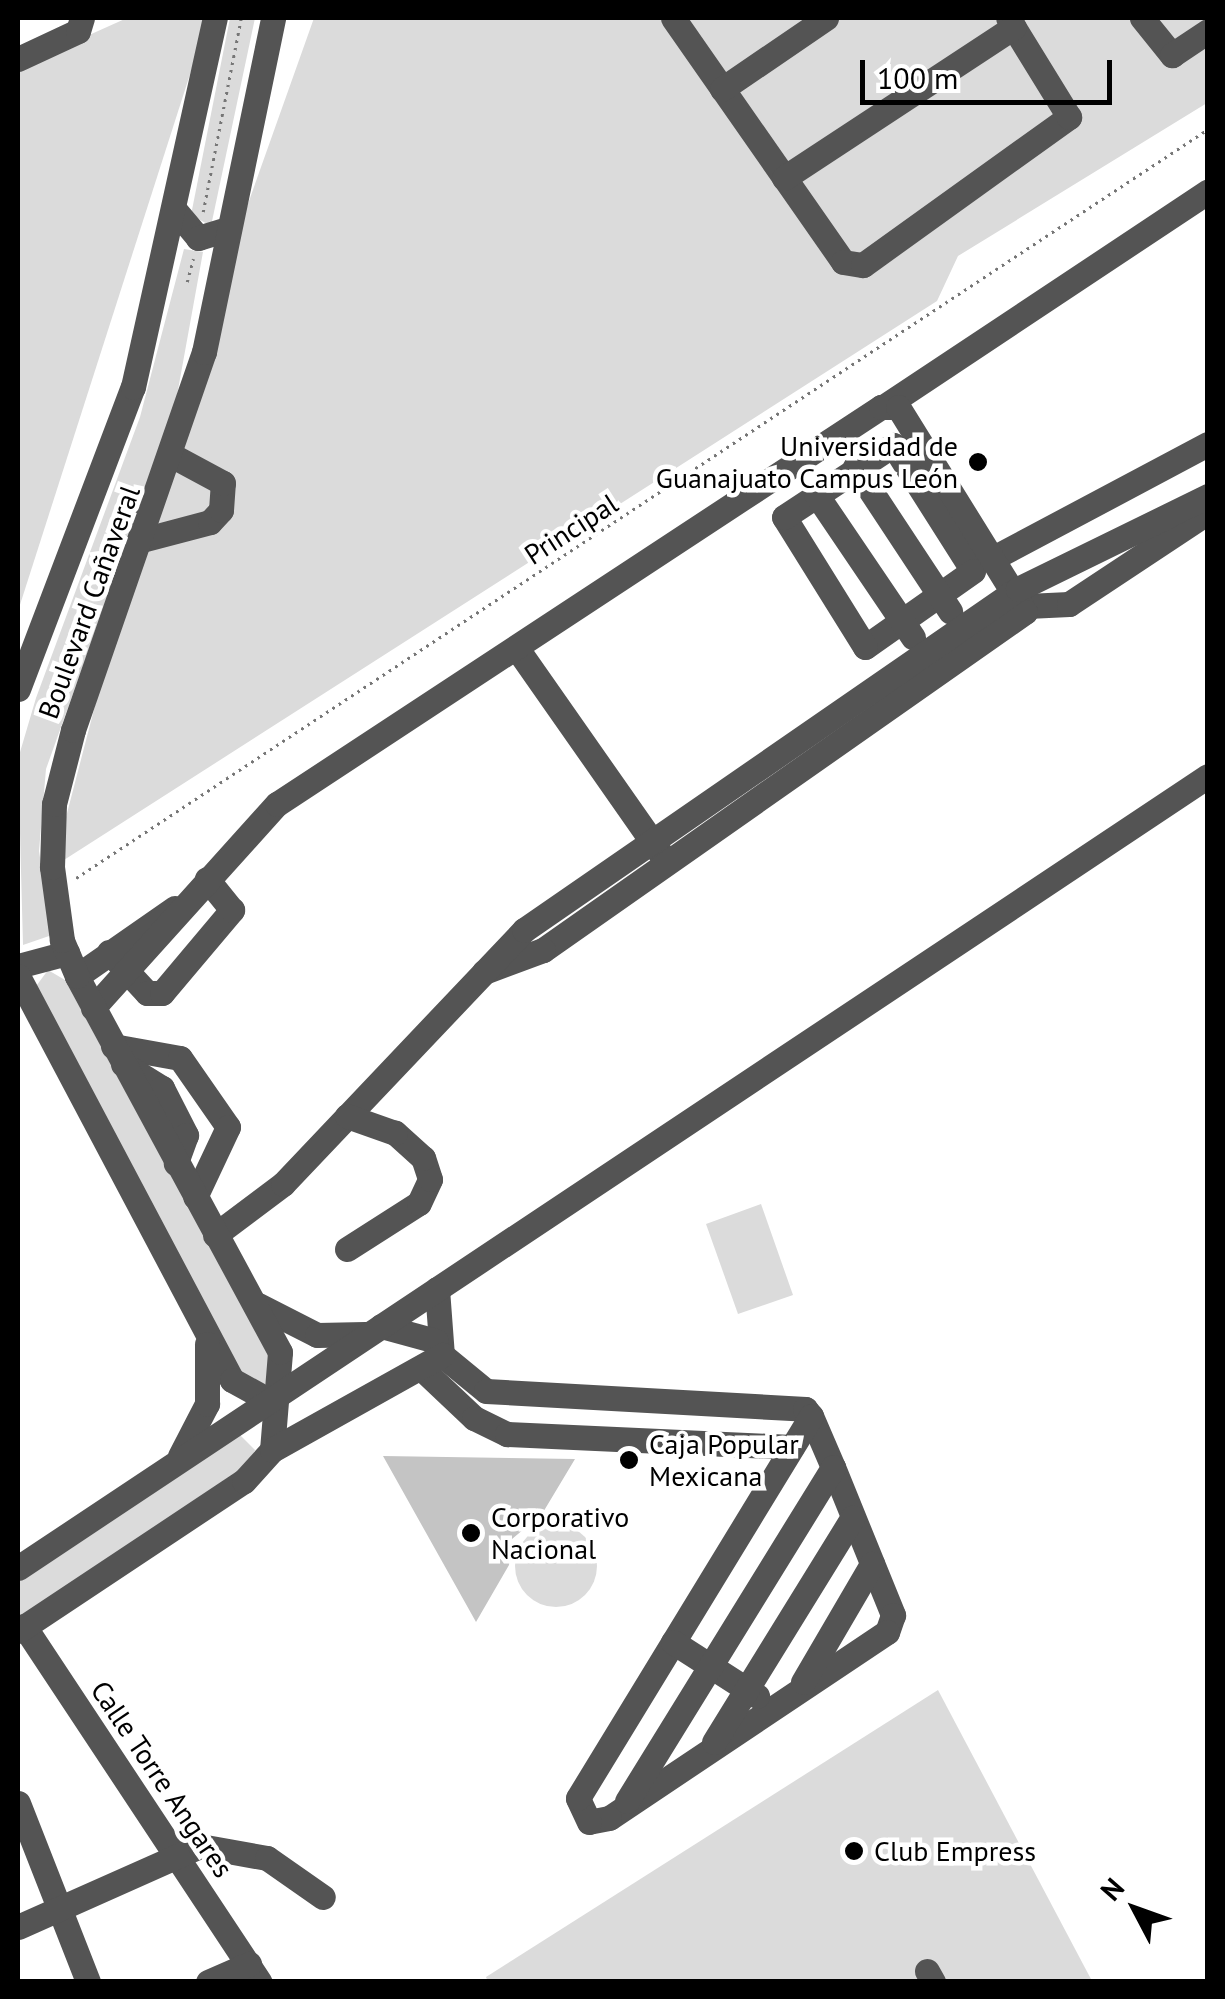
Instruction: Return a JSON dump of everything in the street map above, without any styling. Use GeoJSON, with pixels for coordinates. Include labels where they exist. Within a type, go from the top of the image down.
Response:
{"type":"FeatureCollection","features":[{"type":"Feature","properties":{"kind":"street"},"geometry":{"type":"LineString","coordinates":[[18,59],[78,31],[82,18]]}},
{"type":"Feature","properties":{"kind":"street","name":"Boulevard Cañaveral"},"geometry":{"type":"LineString","coordinates":[[18,689],[133,388],[215,18]]}},
{"type":"Feature","properties":{"kind":"street"},"geometry":{"type":"LineString","coordinates":[[673,18],[784,178],[843,262],[864,265],[1068,117],[1011,22],[784,178]]}},
{"type":"Feature","properties":{"kind":"street"},"geometry":{"type":"LineString","coordinates":[[722,89],[826,18]]}},
{"type":"Feature","properties":{"kind":"street"},"geometry":{"type":"LineString","coordinates":[[1142,18],[1172,55],[1208,31]]}},
{"type":"Feature","properties":{"kind":"street","name":"Boulevard Cañaveral"},"geometry":{"type":"LineString","coordinates":[[272,1450],[272,1402],[280,1352],[93,1008],[72,965],[54,892],[60,774],[174,456],[277,20]]}},
{"type":"Feature","properties":{"kind":"street"},"geometry":{"type":"LineString","coordinates":[[93,1008],[118,962],[180,906],[277,804],[518,650],[1208,191]]}},
{"type":"Feature","properties":{"kind":"street"},"geometry":{"type":"LineString","coordinates":[[174,209],[198,238],[227,229]]}},
{"type":"Feature","properties":{"kind":"street"},"geometry":{"type":"LineString","coordinates":[[888,404],[902,410],[1022,597],[1069,604],[1208,512]]}},
{"type":"Feature","properties":{"kind":"street"},"geometry":{"type":"LineString","coordinates":[[996,556],[1208,444]]}},
{"type":"Feature","properties":{"kind":"street"},"geometry":{"type":"LineString","coordinates":[[896,446],[974,567],[941,599],[867,647],[860,644],[784,520],[855,467],[896,446]]}},
{"type":"Feature","properties":{"kind":"street"},"geometry":{"type":"LineString","coordinates":[[142,540],[210,522],[221,510],[223,484],[174,456]]}},
{"type":"Feature","properties":{"kind":"street"},"geometry":{"type":"LineString","coordinates":[[855,467],[968,638]]}},
{"type":"Feature","properties":{"kind":"street"},"geometry":{"type":"LineString","coordinates":[[816,494],[932,664]]}},
{"type":"Feature","properties":{"kind":"street"},"geometry":{"type":"LineString","coordinates":[[484,972],[543,950],[668,864],[1022,597],[1208,496]]}},
{"type":"Feature","properties":{"kind":"street"},"geometry":{"type":"LineString","coordinates":[[518,650],[668,864]]}},
{"type":"Feature","properties":{"kind":"street"},"geometry":{"type":"LineString","coordinates":[[205,1217],[298,1167],[511,940],[652,842],[932,664]]}},
{"type":"Feature","properties":{"kind":"street"},"geometry":{"type":"LineString","coordinates":[[18,1568],[1208,776]]}},
{"type":"Feature","properties":{"kind":"street"},"geometry":{"type":"LineString","coordinates":[[18,966],[118,962],[150,995],[174,980],[232,910],[207,879]]}},
{"type":"Feature","properties":{"kind":"street"},"geometry":{"type":"LineString","coordinates":[[18,976],[232,1380],[272,1402]]}},
{"type":"Feature","properties":{"kind":"street"},"geometry":{"type":"LineString","coordinates":[[118,1055],[180,1058],[228,1127],[205,1217]]}},
{"type":"Feature","properties":{"kind":"street"},"geometry":{"type":"LineString","coordinates":[[347,1116],[395,1133],[423,1158],[430,1178],[419,1202],[347,1248]]}},
{"type":"Feature","properties":{"kind":"street"},"geometry":{"type":"LineString","coordinates":[[437,1289],[433,1354],[488,1427],[792,1447]]}},
{"type":"Feature","properties":{"kind":"street"},"geometry":{"type":"LineString","coordinates":[[248,1296],[317,1335],[375,1330],[433,1354],[496,1394],[797,1406],[811,1416],[872,1564],[890,1629],[622,1810],[594,1823],[577,1803],[811,1416]]}},
{"type":"Feature","properties":{"kind":"street"},"geometry":{"type":"LineString","coordinates":[[169,1468],[207,1404],[203,1329]]}},
{"type":"Feature","properties":{"kind":"street"},"geometry":{"type":"LineString","coordinates":[[21,1629],[244,1481],[272,1450],[433,1354]]}},
{"type":"Feature","properties":{"kind":"street"},"geometry":{"type":"LineString","coordinates":[[488,1427],[496,1394]]}},
{"type":"Feature","properties":{"kind":"street"},"geometry":{"type":"LineString","coordinates":[[664,1441],[665,1401]]}},
{"type":"Feature","properties":{"kind":"street"},"geometry":{"type":"LineString","coordinates":[[622,1810],[833,1467]]}},
{"type":"Feature","properties":{"kind":"street"},"geometry":{"type":"LineString","coordinates":[[709,1751],[853,1517]]}},
{"type":"Feature","properties":{"kind":"street"},"geometry":{"type":"LineString","coordinates":[[798,1690],[872,1564]]}},
{"type":"Feature","properties":{"kind":"street","name":"Calle Torre Angares"},"geometry":{"type":"LineString","coordinates":[[21,1629],[254,1973]]}},
{"type":"Feature","properties":{"kind":"street"},"geometry":{"type":"LineString","coordinates":[[674,1642],[774,1707]]}},
{"type":"Feature","properties":{"kind":"street"},"geometry":{"type":"LineString","coordinates":[[18,1803],[88,1982]]}},
{"type":"Feature","properties":{"kind":"street"},"geometry":{"type":"LineString","coordinates":[[18,1927],[200,1846],[226,1846],[267,1858],[323,1897]]}},
{"type":"Feature","properties":{"kind":"street"},"geometry":{"type":"LineString","coordinates":[[208,1982],[254,1973]]}},
{"type":"Feature","properties":{"kind":"path"},"geometry":{"type":"LineString","coordinates":[[188,282],[241,18]]}},
{"type":"Feature","properties":{"kind":"path","name":"Principal"},"geometry":{"type":"LineString","coordinates":[[54,892],[1208,129]]}},
{"type":"Feature","properties":{"kind":"shaded area"},"geometry":{"type":"Polygon","coordinates":[[[127,18],[208,18],[18,611],[18,67],[127,18]]]}},
{"type":"Feature","properties":{"kind":"shaded area"},"geometry":{"type":"Polygon","coordinates":[[[230,18],[255,18],[211,226],[191,215],[230,18]]]}},
{"type":"Feature","properties":{"kind":"shaded area"},"geometry":{"type":"Polygon","coordinates":[[[314,18],[1207,18],[1207,103],[958,256],[937,301],[53,867],[165,437],[46,769],[39,851],[52,935],[23,945],[18,759],[36,698],[140,417],[184,249],[203,252],[174,412],[314,18]]]}},
{"type":"Feature","properties":{"kind":"shaded area"},"geometry":{"type":"Polygon","coordinates":[[[48,970],[65,980],[274,1364],[272,1379],[261,1388],[243,1380],[34,989],[48,970]]]}},
{"type":"Feature","properties":{"kind":"shaded area"},"geometry":{"type":"Polygon","coordinates":[[[761,1204],[793,1295],[738,1314],[706,1224],[761,1204]]]}},
{"type":"Feature","properties":{"kind":"shaded area"},"geometry":{"type":"Polygon","coordinates":[[[238,1433],[255,1450],[251,1462],[18,1620],[18,1579],[238,1433]]]}},
{"type":"Feature","properties":{"kind":"shaded area"},"geometry":{"type":"Polygon","coordinates":[[[556,1525],[585,1537],[597,1566],[585,1595],[556,1607],[527,1595],[515,1566],[527,1537],[556,1525]]]}},
{"type":"Feature","properties":{"kind":"shaded area","name":"Club Empress"},"geometry":{"type":"Polygon","coordinates":[[[938,1690],[1092,1981],[488,1982],[486,1977],[938,1690]]]}},
{"type":"Feature","properties":{"kind":"building","name":"Corporativo Nacional"},"geometry":{"type":"Polygon","coordinates":[[[383,1456],[575,1459],[542,1514],[512,1539],[509,1565],[476,1622],[383,1456]]]}},
{"type":"Feature","properties":{"kind":"place","name":"Universidad de Guanajuato Campus León"},"geometry":{"type":"Point","coordinates":[978,462]}},
{"type":"Feature","properties":{"kind":"place","name":"Caja Popular Mexicana"},"geometry":{"type":"Point","coordinates":[629,1460]}},
{"type":"Feature","properties":{"kind":"place","name":"Corporativo Nacional"},"geometry":{"type":"Point","coordinates":[471,1533]}},
{"type":"Feature","properties":{"kind":"place","name":"Club Empress"},"geometry":{"type":"Point","coordinates":[854,1851]}}]}
